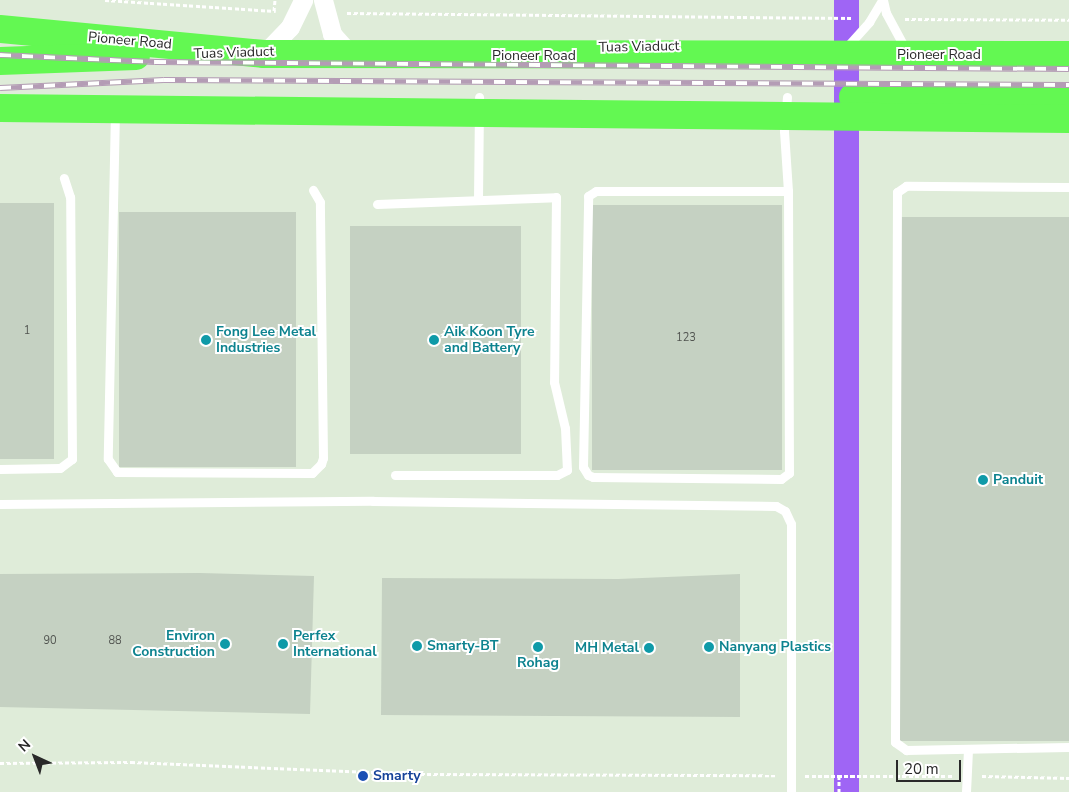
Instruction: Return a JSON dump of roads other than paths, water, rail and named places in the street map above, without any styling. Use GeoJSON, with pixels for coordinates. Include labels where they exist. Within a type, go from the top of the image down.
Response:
{"type":"FeatureCollection","features":[{"type":"Feature","properties":{"kind":"main road","name":"Pioneer Road"},"geometry":{"type":"LineString","coordinates":[[0,29],[264,54],[352,56],[1069,55]]}},
{"type":"Feature","properties":{"kind":"main road","name":"Tuas Viaduct"},"geometry":{"type":"LineString","coordinates":[[0,61],[303,50],[1069,43]]}},
{"type":"Feature","properties":{"kind":"main road"},"geometry":{"type":"LineString","coordinates":[[0,106],[115,102],[479,97],[1069,98]]}},
{"type":"Feature","properties":{"kind":"main road"},"geometry":{"type":"LineString","coordinates":[[0,106],[1069,119]]}},
{"type":"Feature","properties":{"kind":"street"},"geometry":{"type":"LineString","coordinates":[[264,54],[283,36],[301,6]]}},
{"type":"Feature","properties":{"kind":"street"},"geometry":{"type":"LineString","coordinates":[[324,7],[332,34],[352,56]]}},
{"type":"Feature","properties":{"kind":"lane"},"geometry":{"type":"LineString","coordinates":[[839,56],[882,0]]}},
{"type":"Feature","properties":{"kind":"lane"},"geometry":{"type":"LineString","coordinates":[[882,0],[889,19],[909,55]]}},
{"type":"Feature","properties":{"kind":"lane"},"geometry":{"type":"LineString","coordinates":[[478,200],[479,97]]}},
{"type":"Feature","properties":{"kind":"lane"},"geometry":{"type":"LineString","coordinates":[[787,97],[784,131],[788,191],[790,469],[787,475],[781,479],[593,477],[588,475],[583,467],[588,196],[596,191],[788,191]]}},
{"type":"Feature","properties":{"kind":"lane"},"geometry":{"type":"LineString","coordinates":[[115,102],[108,459],[109,465],[117,472],[312,473],[321,464],[323,458],[320,202],[313,190]]}},
{"type":"Feature","properties":{"kind":"lane"},"geometry":{"type":"LineString","coordinates":[[0,469],[60,468],[72,459],[70,197],[64,178]]}},
{"type":"Feature","properties":{"kind":"lane"},"geometry":{"type":"LineString","coordinates":[[1069,187],[906,186],[900,188],[896,197],[895,742],[906,750],[1069,747]]}},
{"type":"Feature","properties":{"kind":"lane"},"geometry":{"type":"LineString","coordinates":[[377,204],[556,197],[554,382],[565,428],[567,470],[557,475],[394,475]]}},
{"type":"Feature","properties":{"kind":"lane"},"geometry":{"type":"LineString","coordinates":[[0,504],[372,501],[776,506],[785,511],[791,524],[791,792]]}},
{"type":"Feature","properties":{"kind":"lane"},"geometry":{"type":"LineString","coordinates":[[966,792],[968,749]]}},
{"type":"Feature","properties":{"kind":"railway"},"geometry":{"type":"LineString","coordinates":[[0,55],[155,62],[1069,69]]}},
{"type":"Feature","properties":{"kind":"railway"},"geometry":{"type":"LineString","coordinates":[[0,88],[164,80],[1069,85]]}},
{"type":"Feature","properties":{"kind":"place","name":"Fong Lee Metal Industries"},"geometry":{"type":"Point","coordinates":[206,340]}},
{"type":"Feature","properties":{"kind":"place","name":"Aik Koon Tyre and Battery"},"geometry":{"type":"Point","coordinates":[434,340]}},
{"type":"Feature","properties":{"kind":"place","name":"Panduit"},"geometry":{"type":"Point","coordinates":[983,480]}},
{"type":"Feature","properties":{"kind":"place","name":"Environ Construction"},"geometry":{"type":"Point","coordinates":[225,644]}},
{"type":"Feature","properties":{"kind":"place","name":"Perfex International"},"geometry":{"type":"Point","coordinates":[283,644]}},
{"type":"Feature","properties":{"kind":"place","name":"Smarty-BT"},"geometry":{"type":"Point","coordinates":[417,646]}},
{"type":"Feature","properties":{"kind":"place","name":"Rohag"},"geometry":{"type":"Point","coordinates":[538,647]}},
{"type":"Feature","properties":{"kind":"place","name":"Nanyang Plastics"},"geometry":{"type":"Point","coordinates":[709,647]}},
{"type":"Feature","properties":{"kind":"place","name":"MH Metal"},"geometry":{"type":"Point","coordinates":[649,648]}},
{"type":"Feature","properties":{"kind":"place","name":"Smarty"},"geometry":{"type":"Point","coordinates":[363,776]}}]}
